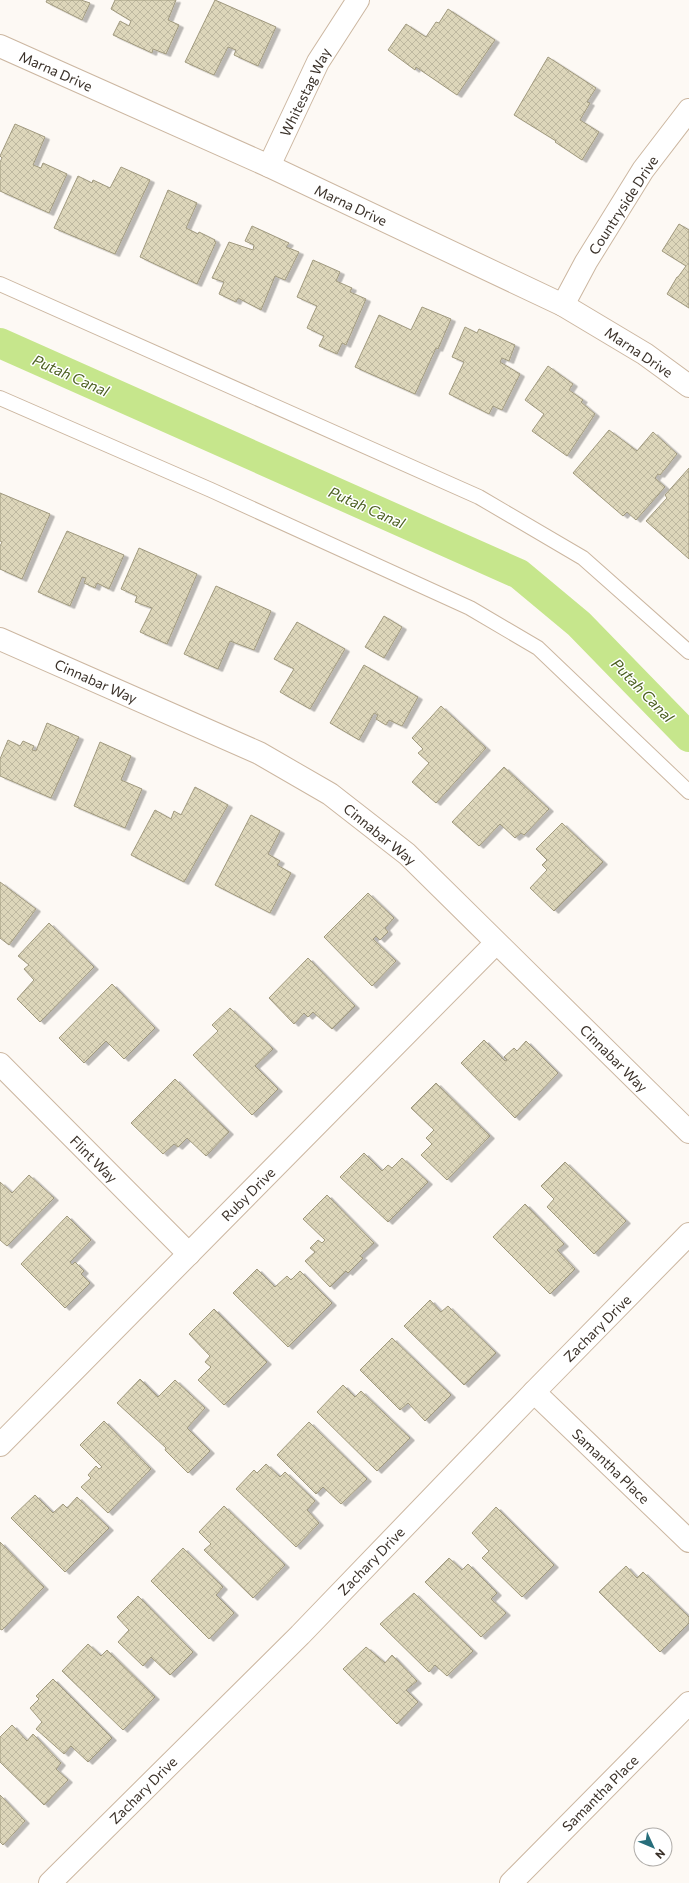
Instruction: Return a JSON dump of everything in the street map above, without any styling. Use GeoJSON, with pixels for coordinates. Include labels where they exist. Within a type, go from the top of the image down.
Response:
{"type":"FeatureCollection","features":[{"type":"Feature","properties":{"kind":"street","name":"Whitestag Way"},"geometry":{"type":"LineString","coordinates":[[269,166],[318,62],[358,0]]}},
{"type":"Feature","properties":{"kind":"street","name":"Marna Drive"},"geometry":{"type":"LineString","coordinates":[[0,46],[269,166],[563,305],[645,354],[689,386]]}},
{"type":"Feature","properties":{"kind":"street","name":"Countryside Drive"},"geometry":{"type":"LineString","coordinates":[[563,305],[586,262],[643,170],[689,110]]}},
{"type":"Feature","properties":{"kind":"street","name":"Cinnabar Way"},"geometry":{"type":"LineString","coordinates":[[0,639],[259,753],[330,794],[407,854],[689,1132]]}},
{"type":"Feature","properties":{"kind":"street","name":"Ruby Drive"},"geometry":{"type":"LineString","coordinates":[[0,1445],[496,943]]}},
{"type":"Feature","properties":{"kind":"street","name":"Flint Way"},"geometry":{"type":"LineString","coordinates":[[0,1064],[189,1254]]}},
{"type":"Feature","properties":{"kind":"street","name":"Zachary Drive"},"geometry":{"type":"LineString","coordinates":[[50,1883],[300,1635],[534,1392],[689,1234]]}},
{"type":"Feature","properties":{"kind":"street","name":"Samantha Place"},"geometry":{"type":"LineString","coordinates":[[534,1392],[689,1541]]}},
{"type":"Feature","properties":{"kind":"street","name":"Samantha Place"},"geometry":{"type":"LineString","coordinates":[[511,1883],[689,1703]]}},
{"type":"Feature","properties":{"kind":"lane"},"geometry":{"type":"LineString","coordinates":[[0,284],[479,497],[583,558],[689,652]]}},
{"type":"Feature","properties":{"kind":"lane"},"geometry":{"type":"LineString","coordinates":[[0,398],[211,490],[470,608],[538,648],[689,792]]}},
{"type":"Feature","properties":{"kind":"building"},"geometry":{"type":"Polygon","coordinates":[[[47,0],[81,0],[90,3],[82,20],[46,2],[47,0]]]}},
{"type":"Feature","properties":{"kind":"building"},"geometry":{"type":"Polygon","coordinates":[[[115,0],[176,0],[168,20],[179,25],[166,54],[153,49],[152,53],[113,35],[120,21],[129,26],[131,21],[111,9],[115,0]]]}},
{"type":"Feature","properties":{"kind":"building"},"geometry":{"type":"Polygon","coordinates":[[[215,0],[276,27],[258,66],[234,55],[236,50],[228,47],[214,75],[185,62],[215,0]]]}},
{"type":"Feature","properties":{"kind":"building"},"geometry":{"type":"Polygon","coordinates":[[[448,9],[495,40],[457,95],[416,67],[415,70],[388,50],[406,24],[426,37],[436,22],[439,23],[448,9]]]}},
{"type":"Feature","properties":{"kind":"building"},"geometry":{"type":"Polygon","coordinates":[[[548,57],[596,88],[587,102],[590,103],[580,120],[599,132],[582,160],[555,142],[556,141],[514,115],[548,57]]]}},
{"type":"Feature","properties":{"kind":"building"},"geometry":{"type":"Polygon","coordinates":[[[15,124],[45,137],[33,165],[41,168],[43,163],[67,174],[49,213],[0,191],[0,162],[2,158],[0,156],[15,124]]]}},
{"type":"Feature","properties":{"kind":"building"},"geometry":{"type":"Polygon","coordinates":[[[121,167],[150,180],[115,254],[54,228],[78,176],[92,183],[93,180],[110,188],[121,167]]]}},
{"type":"Feature","properties":{"kind":"building"},"geometry":{"type":"Polygon","coordinates":[[[168,190],[197,203],[186,228],[198,234],[199,232],[215,240],[214,241],[216,242],[197,284],[140,257],[168,190]]]}},
{"type":"Feature","properties":{"kind":"building"},"geometry":{"type":"Polygon","coordinates":[[[679,224],[689,230],[689,308],[667,294],[677,277],[686,266],[662,251],[679,224]]]}},
{"type":"Feature","properties":{"kind":"building"},"geometry":{"type":"Polygon","coordinates":[[[252,226],[289,243],[286,247],[299,252],[285,280],[275,276],[261,310],[238,298],[236,302],[219,294],[224,282],[212,278],[229,242],[253,250],[254,245],[245,241],[252,226]]]}},
{"type":"Feature","properties":{"kind":"building"},"geometry":{"type":"Polygon","coordinates":[[[313,260],[340,272],[336,281],[352,288],[350,292],[366,299],[346,345],[342,343],[337,354],[319,346],[324,336],[307,328],[317,306],[297,297],[313,260]]]}},
{"type":"Feature","properties":{"kind":"building"},"geometry":{"type":"Polygon","coordinates":[[[422,307],[451,319],[438,349],[436,348],[415,394],[355,367],[379,315],[411,330],[422,307]]]}},
{"type":"Feature","properties":{"kind":"building"},"geometry":{"type":"Polygon","coordinates":[[[465,327],[477,333],[479,329],[515,345],[509,361],[502,358],[500,362],[520,374],[502,410],[493,406],[489,414],[449,394],[464,362],[452,357],[465,327]]]}},
{"type":"Feature","properties":{"kind":"building"},"geometry":{"type":"Polygon","coordinates":[[[548,366],[573,384],[569,390],[583,400],[581,402],[595,414],[567,456],[532,431],[544,414],[525,400],[548,366]]]}},
{"type":"Feature","properties":{"kind":"building"},"geometry":{"type":"Polygon","coordinates":[[[609,430],[637,451],[653,432],[677,454],[660,475],[658,474],[655,478],[665,487],[636,520],[627,512],[623,516],[573,473],[609,430]]]}},
{"type":"Feature","properties":{"kind":"building"},"geometry":{"type":"Polygon","coordinates":[[[689,468],[689,559],[646,521],[667,498],[665,495],[689,468]]]}},
{"type":"Feature","properties":{"kind":"building"},"geometry":{"type":"Polygon","coordinates":[[[0,493],[50,514],[22,579],[0,569],[0,546],[2,542],[0,541],[0,493]]]}},
{"type":"Feature","properties":{"kind":"building"},"geometry":{"type":"Polygon","coordinates":[[[67,531],[124,555],[109,589],[97,583],[95,588],[84,583],[86,578],[82,577],[70,606],[38,592],[67,531]]]}},
{"type":"Feature","properties":{"kind":"building"},"geometry":{"type":"Polygon","coordinates":[[[139,548],[197,574],[167,644],[140,632],[152,608],[135,602],[137,596],[121,589],[139,548]]]}},
{"type":"Feature","properties":{"kind":"building"},"geometry":{"type":"Polygon","coordinates":[[[216,586],[271,611],[254,650],[230,641],[218,669],[184,654],[216,586]]]}},
{"type":"Feature","properties":{"kind":"building"},"geometry":{"type":"Polygon","coordinates":[[[384,616],[402,627],[384,658],[365,647],[384,616]]]}},
{"type":"Feature","properties":{"kind":"building"},"geometry":{"type":"Polygon","coordinates":[[[297,622],[345,649],[310,709],[280,692],[294,669],[274,659],[297,622]]]}},
{"type":"Feature","properties":{"kind":"building"},"geometry":{"type":"Polygon","coordinates":[[[364,665],[418,697],[402,726],[389,720],[386,725],[376,719],[378,715],[374,713],[359,740],[330,723],[364,665]]]}},
{"type":"Feature","properties":{"kind":"building"},"geometry":{"type":"Polygon","coordinates":[[[441,706],[486,748],[436,803],[412,782],[429,763],[418,753],[423,749],[412,738],[441,706]]]}},
{"type":"Feature","properties":{"kind":"building"},"geometry":{"type":"Polygon","coordinates":[[[47,723],[79,737],[51,798],[0,776],[0,759],[8,740],[20,746],[23,741],[34,746],[32,750],[36,751],[47,723]]]}},
{"type":"Feature","properties":{"kind":"building"},"geometry":{"type":"Polygon","coordinates":[[[100,742],[131,756],[121,780],[142,789],[125,828],[74,806],[100,742]]]}},
{"type":"Feature","properties":{"kind":"building"},"geometry":{"type":"Polygon","coordinates":[[[504,767],[549,809],[524,835],[521,833],[515,838],[500,824],[479,846],[452,822],[504,767]]]}},
{"type":"Feature","properties":{"kind":"building"},"geometry":{"type":"Polygon","coordinates":[[[195,787],[228,805],[184,882],[131,855],[155,810],[171,819],[174,811],[181,815],[195,787]]]}},
{"type":"Feature","properties":{"kind":"building"},"geometry":{"type":"Polygon","coordinates":[[[251,815],[280,831],[268,854],[280,861],[277,865],[291,873],[270,913],[215,885],[251,815]]]}},
{"type":"Feature","properties":{"kind":"building"},"geometry":{"type":"Polygon","coordinates":[[[562,823],[603,862],[554,911],[530,888],[547,870],[542,865],[547,860],[536,849],[562,823]]]}},
{"type":"Feature","properties":{"kind":"building"},"geometry":{"type":"Polygon","coordinates":[[[0,882],[36,909],[9,945],[0,938],[0,882]]]}},
{"type":"Feature","properties":{"kind":"building"},"geometry":{"type":"Polygon","coordinates":[[[368,893],[394,918],[385,928],[388,932],[380,940],[376,936],[373,939],[396,961],[372,986],[324,937],[368,893]]]}},
{"type":"Feature","properties":{"kind":"building"},"geometry":{"type":"Polygon","coordinates":[[[49,923],[94,967],[40,1022],[17,999],[34,980],[24,969],[29,965],[18,956],[49,923]]]}},
{"type":"Feature","properties":{"kind":"building"},"geometry":{"type":"Polygon","coordinates":[[[308,958],[355,1006],[332,1029],[313,1012],[308,1017],[304,1013],[294,1024],[269,998],[308,958]]]}},
{"type":"Feature","properties":{"kind":"building"},"geometry":{"type":"Polygon","coordinates":[[[112,984],[155,1028],[124,1059],[106,1041],[84,1063],[59,1038],[112,984]]]}},
{"type":"Feature","properties":{"kind":"building"},"geometry":{"type":"Polygon","coordinates":[[[230,1008],[273,1049],[255,1066],[278,1089],[252,1115],[193,1055],[218,1031],[212,1025],[230,1008]]]}},
{"type":"Feature","properties":{"kind":"building"},"geometry":{"type":"Polygon","coordinates":[[[484,1040],[505,1061],[507,1060],[504,1057],[514,1048],[517,1051],[526,1041],[558,1073],[515,1118],[461,1063],[484,1040]]]}},
{"type":"Feature","properties":{"kind":"building"},"geometry":{"type":"Polygon","coordinates":[[[175,1079],[229,1132],[206,1156],[187,1138],[178,1147],[174,1144],[163,1154],[131,1123],[175,1079]]]}},
{"type":"Feature","properties":{"kind":"building"},"geometry":{"type":"Polygon","coordinates":[[[436,1083],[490,1136],[447,1180],[421,1155],[432,1144],[426,1138],[434,1130],[411,1108],[436,1083]]]}},
{"type":"Feature","properties":{"kind":"building"},"geometry":{"type":"Polygon","coordinates":[[[364,1153],[382,1171],[388,1165],[392,1168],[402,1158],[428,1182],[388,1222],[340,1177],[364,1153]]]}},
{"type":"Feature","properties":{"kind":"building"},"geometry":{"type":"Polygon","coordinates":[[[565,1162],[626,1221],[594,1254],[547,1207],[554,1199],[541,1186],[565,1162]]]}},
{"type":"Feature","properties":{"kind":"building"},"geometry":{"type":"Polygon","coordinates":[[[29,1175],[54,1198],[7,1246],[0,1240],[0,1182],[12,1193],[29,1175]]]}},
{"type":"Feature","properties":{"kind":"building"},"geometry":{"type":"Polygon","coordinates":[[[327,1195],[374,1243],[360,1256],[363,1258],[348,1273],[346,1271],[330,1287],[305,1261],[315,1252],[310,1248],[318,1240],[322,1243],[325,1240],[303,1219],[327,1195]]]}},
{"type":"Feature","properties":{"kind":"building"},"geometry":{"type":"Polygon","coordinates":[[[525,1204],[564,1244],[557,1250],[575,1269],[550,1294],[493,1237],[525,1204]]]}},
{"type":"Feature","properties":{"kind":"building"},"geometry":{"type":"Polygon","coordinates":[[[67,1216],[91,1240],[70,1262],[72,1265],[75,1262],[84,1271],[81,1274],[90,1283],[65,1308],[21,1264],[67,1216]]]}},
{"type":"Feature","properties":{"kind":"building"},"geometry":{"type":"Polygon","coordinates":[[[257,1269],[275,1287],[287,1276],[291,1280],[300,1271],[332,1303],[288,1347],[233,1293],[257,1269]]]}},
{"type":"Feature","properties":{"kind":"building"},"geometry":{"type":"Polygon","coordinates":[[[430,1300],[441,1312],[448,1306],[496,1353],[464,1385],[404,1326],[430,1300]]]}},
{"type":"Feature","properties":{"kind":"building"},"geometry":{"type":"Polygon","coordinates":[[[214,1309],[267,1362],[224,1405],[198,1380],[211,1367],[205,1362],[210,1356],[189,1334],[214,1309]]]}},
{"type":"Feature","properties":{"kind":"building"},"geometry":{"type":"Polygon","coordinates":[[[392,1338],[451,1395],[425,1421],[408,1403],[400,1410],[360,1370],[392,1338]]]}},
{"type":"Feature","properties":{"kind":"building"},"geometry":{"type":"Polygon","coordinates":[[[140,1379],[158,1397],[175,1380],[205,1408],[187,1428],[210,1451],[188,1473],[165,1450],[166,1448],[117,1403],[140,1379]]]}},
{"type":"Feature","properties":{"kind":"building"},"geometry":{"type":"Polygon","coordinates":[[[343,1385],[355,1397],[361,1391],[410,1438],[377,1471],[317,1412],[343,1385]]]}},
{"type":"Feature","properties":{"kind":"building"},"geometry":{"type":"Polygon","coordinates":[[[104,1421],[151,1469],[108,1513],[81,1487],[91,1478],[88,1475],[96,1466],[99,1469],[102,1467],[80,1445],[104,1421]]]}},
{"type":"Feature","properties":{"kind":"building"},"geometry":{"type":"Polygon","coordinates":[[[309,1422],[367,1479],[341,1504],[323,1487],[316,1494],[277,1455],[309,1422]]]}},
{"type":"Feature","properties":{"kind":"building"},"geometry":{"type":"Polygon","coordinates":[[[266,1464],[280,1477],[285,1472],[315,1501],[307,1510],[319,1523],[296,1547],[236,1489],[254,1470],[257,1473],[266,1464]]]}},
{"type":"Feature","properties":{"kind":"building"},"geometry":{"type":"Polygon","coordinates":[[[35,1495],[53,1513],[63,1504],[67,1508],[77,1497],[109,1528],[65,1572],[11,1518],[35,1495]]]}},
{"type":"Feature","properties":{"kind":"building"},"geometry":{"type":"Polygon","coordinates":[[[224,1506],[285,1565],[253,1598],[204,1550],[211,1544],[199,1532],[224,1506]]]}},
{"type":"Feature","properties":{"kind":"building"},"geometry":{"type":"Polygon","coordinates":[[[496,1507],[554,1565],[522,1597],[482,1558],[489,1551],[472,1533],[496,1507]]]}},
{"type":"Feature","properties":{"kind":"building"},"geometry":{"type":"Polygon","coordinates":[[[0,1542],[44,1587],[2,1630],[0,1629],[0,1542]]]}},
{"type":"Feature","properties":{"kind":"building"},"geometry":{"type":"Polygon","coordinates":[[[183,1548],[223,1587],[216,1595],[234,1613],[209,1639],[151,1581],[183,1548]]]}},
{"type":"Feature","properties":{"kind":"building"},"geometry":{"type":"Polygon","coordinates":[[[449,1558],[462,1570],[468,1564],[497,1593],[491,1599],[506,1613],[481,1637],[425,1582],[449,1558]]]}},
{"type":"Feature","properties":{"kind":"building"},"geometry":{"type":"Polygon","coordinates":[[[626,1566],[637,1578],[643,1572],[689,1617],[689,1623],[660,1652],[599,1592],[626,1566]]]}},
{"type":"Feature","properties":{"kind":"building"},"geometry":{"type":"Polygon","coordinates":[[[414,1593],[473,1651],[447,1676],[435,1665],[429,1672],[380,1624],[414,1593]]]}},
{"type":"Feature","properties":{"kind":"building"},"geometry":{"type":"Polygon","coordinates":[[[138,1596],[193,1652],[170,1675],[151,1657],[143,1666],[118,1642],[129,1630],[117,1617],[138,1596]]]}},
{"type":"Feature","properties":{"kind":"building"},"geometry":{"type":"Polygon","coordinates":[[[88,1644],[101,1656],[107,1650],[155,1697],[123,1730],[62,1671],[88,1644]]]}},
{"type":"Feature","properties":{"kind":"building"},"geometry":{"type":"Polygon","coordinates":[[[366,1647],[385,1663],[392,1655],[417,1681],[406,1690],[418,1702],[397,1724],[343,1669],[366,1647]]]}},
{"type":"Feature","properties":{"kind":"building"},"geometry":{"type":"Polygon","coordinates":[[[53,1679],[112,1738],[88,1762],[71,1746],[64,1754],[36,1729],[42,1722],[30,1708],[39,1699],[36,1696],[53,1679]]]}},
{"type":"Feature","properties":{"kind":"building"},"geometry":{"type":"Polygon","coordinates":[[[12,1725],[27,1741],[33,1734],[61,1763],[56,1769],[68,1780],[44,1805],[0,1762],[0,1737],[12,1725]]]}},
{"type":"Feature","properties":{"kind":"building"},"geometry":{"type":"Polygon","coordinates":[[[0,1795],[25,1821],[3,1845],[0,1842],[0,1795]]]}},
{"type":"Feature","properties":{"kind":"waterway","name":"Putah Canal"},"geometry":{"type":"LineString","coordinates":[[0,343],[519,574],[579,624],[689,737]]}}]}
